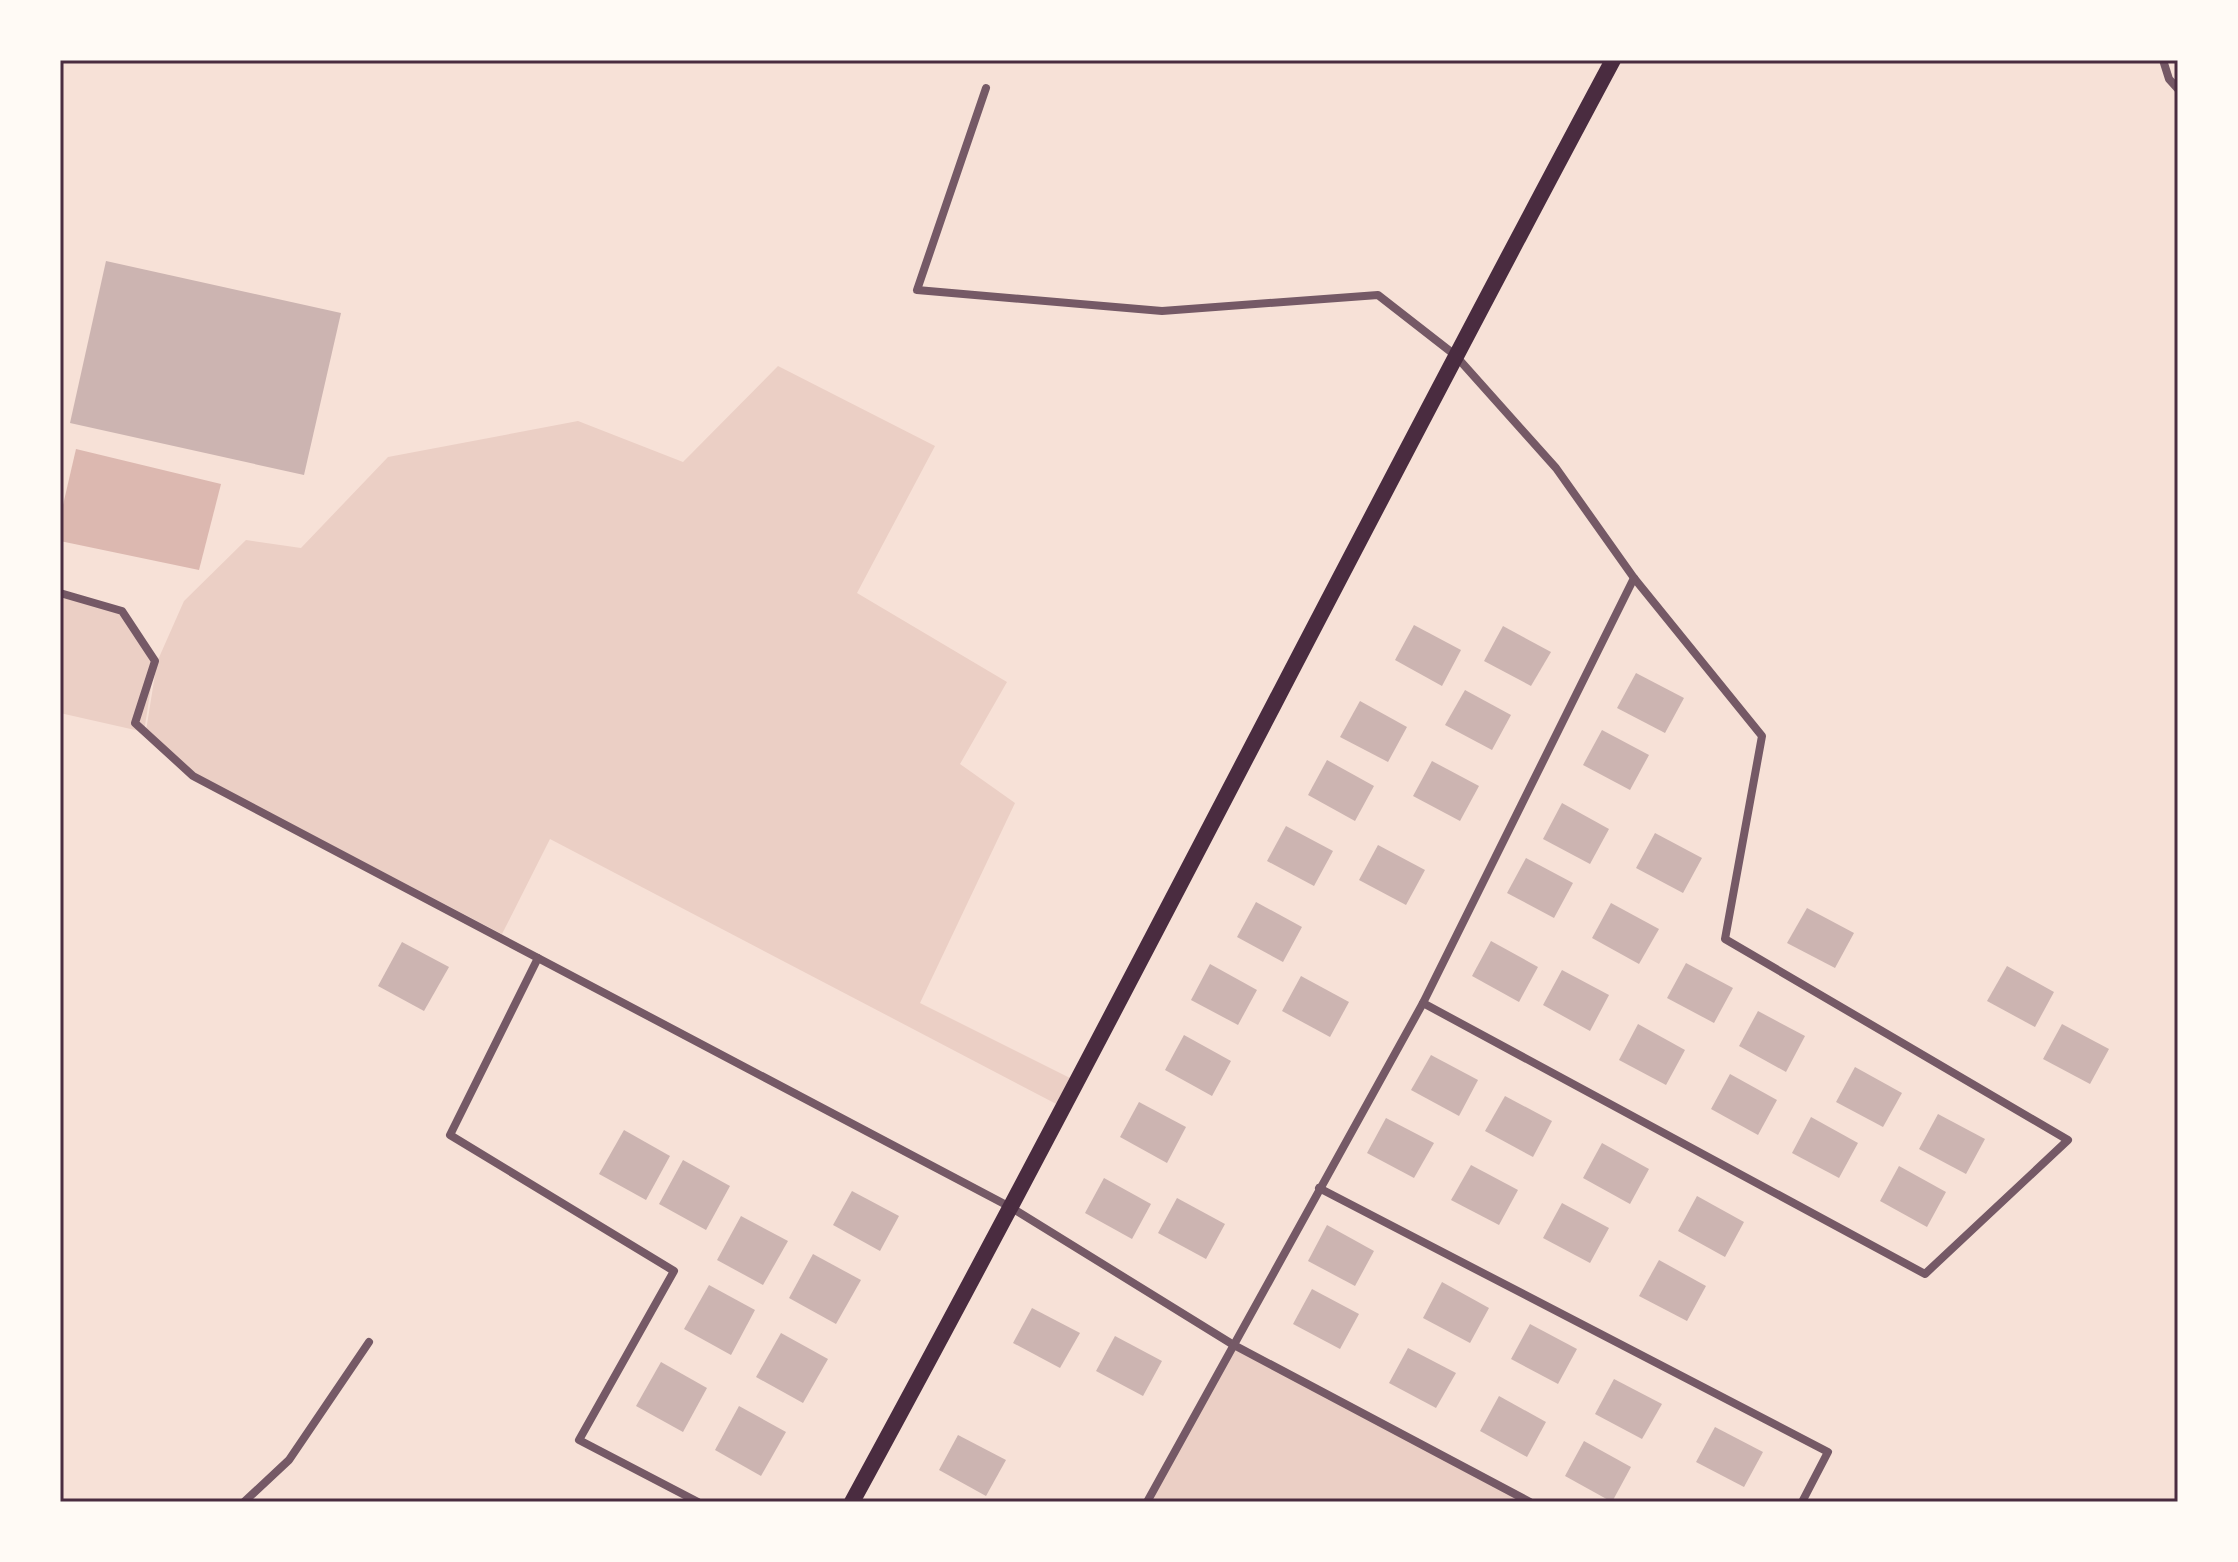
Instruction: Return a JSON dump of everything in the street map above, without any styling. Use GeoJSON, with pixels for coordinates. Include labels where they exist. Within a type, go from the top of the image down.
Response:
{"type":"FeatureCollection","features":[{"type":"Feature","properties":{"kind":"main road"},"geometry":{"type":"LineString","coordinates":[[852,1502],[1012,1208],[1455,355],[1613,60]]}},
{"type":"Feature","properties":{"kind":"street"},"geometry":{"type":"LineString","coordinates":[[2163,60],[2169,79],[2178,89]]}},
{"type":"Feature","properties":{"kind":"street"},"geometry":{"type":"LineString","coordinates":[[986,88],[917,290],[1162,311],[1378,295],[1455,355],[1556,468],[1634,578],[1762,736],[1725,939],[2068,1140],[1925,1274],[1423,1003]]}},
{"type":"Feature","properties":{"kind":"street"},"geometry":{"type":"LineString","coordinates":[[1147,1502],[1423,1003],[1634,578]]}},
{"type":"Feature","properties":{"kind":"street"},"geometry":{"type":"LineString","coordinates":[[60,593],[122,611],[155,661],[135,723],[193,776],[1012,1208],[1232,1344],[1530,1502]]}},
{"type":"Feature","properties":{"kind":"street"},"geometry":{"type":"LineString","coordinates":[[538,958],[450,1135],[674,1271],[579,1440],[698,1502]]}},
{"type":"Feature","properties":{"kind":"street"},"geometry":{"type":"LineString","coordinates":[[1319,1188],[1828,1452],[1802,1502]]}},
{"type":"Feature","properties":{"kind":"street"},"geometry":{"type":"LineString","coordinates":[[244,1502],[289,1460],[369,1342]]}},
{"type":"Feature","properties":{"kind":"shaded area"},"geometry":{"type":"Polygon","coordinates":[[[778,366],[935,446],[857,593],[1007,682],[960,764],[1015,803],[920,1003],[1082,1084],[1064,1108],[550,839],[502,934],[193,773],[145,737],[157,662],[184,601],[246,540],[301,548],[388,457],[578,421],[683,462],[778,366]]]}},
{"type":"Feature","properties":{"kind":"shaded area"},"geometry":{"type":"Polygon","coordinates":[[[76,449],[221,484],[199,570],[60,541],[60,518],[76,449]]]}},
{"type":"Feature","properties":{"kind":"shaded area"},"geometry":{"type":"Polygon","coordinates":[[[60,593],[122,611],[155,661],[144,732],[60,713],[60,593]]]}},
{"type":"Feature","properties":{"kind":"shaded area"},"geometry":{"type":"Polygon","coordinates":[[[1232,1344],[1530,1502],[1147,1502],[1232,1344]]]}},
{"type":"Feature","properties":{"kind":"building"},"geometry":{"type":"Polygon","coordinates":[[[106,261],[341,313],[304,475],[70,423],[106,261]]]}},
{"type":"Feature","properties":{"kind":"building"},"geometry":{"type":"Polygon","coordinates":[[[1414,625],[1461,650],[1442,686],[1395,660],[1414,625]]]}},
{"type":"Feature","properties":{"kind":"building"},"geometry":{"type":"Polygon","coordinates":[[[1503,626],[1551,652],[1531,686],[1484,661],[1503,626]]]}},
{"type":"Feature","properties":{"kind":"building"},"geometry":{"type":"Polygon","coordinates":[[[1636,673],[1684,698],[1665,733],[1617,708],[1636,673]]]}},
{"type":"Feature","properties":{"kind":"building"},"geometry":{"type":"Polygon","coordinates":[[[1465,690],[1511,715],[1492,750],[1445,725],[1465,690]]]}},
{"type":"Feature","properties":{"kind":"building"},"geometry":{"type":"Polygon","coordinates":[[[1360,701],[1407,727],[1388,762],[1340,737],[1360,701]]]}},
{"type":"Feature","properties":{"kind":"building"},"geometry":{"type":"Polygon","coordinates":[[[1602,730],[1649,755],[1630,790],[1583,765],[1602,730]]]}},
{"type":"Feature","properties":{"kind":"building"},"geometry":{"type":"Polygon","coordinates":[[[1327,760],[1374,786],[1355,821],[1308,795],[1327,760]]]}},
{"type":"Feature","properties":{"kind":"building"},"geometry":{"type":"Polygon","coordinates":[[[1432,761],[1479,786],[1460,821],[1413,796],[1432,761]]]}},
{"type":"Feature","properties":{"kind":"building"},"geometry":{"type":"Polygon","coordinates":[[[1562,803],[1609,829],[1590,864],[1543,839],[1562,803]]]}},
{"type":"Feature","properties":{"kind":"building"},"geometry":{"type":"Polygon","coordinates":[[[1286,826],[1333,851],[1314,886],[1267,861],[1286,826]]]}},
{"type":"Feature","properties":{"kind":"building"},"geometry":{"type":"Polygon","coordinates":[[[1655,833],[1702,858],[1683,893],[1636,868],[1655,833]]]}},
{"type":"Feature","properties":{"kind":"building"},"geometry":{"type":"Polygon","coordinates":[[[1378,845],[1425,870],[1406,905],[1359,880],[1378,845]]]}},
{"type":"Feature","properties":{"kind":"building"},"geometry":{"type":"Polygon","coordinates":[[[1526,858],[1573,883],[1554,918],[1507,893],[1526,858]]]}},
{"type":"Feature","properties":{"kind":"building"},"geometry":{"type":"Polygon","coordinates":[[[1256,902],[1302,927],[1283,962],[1237,937],[1256,902]]]}},
{"type":"Feature","properties":{"kind":"building"},"geometry":{"type":"Polygon","coordinates":[[[1611,903],[1659,929],[1639,964],[1592,938],[1611,903]]]}},
{"type":"Feature","properties":{"kind":"building"},"geometry":{"type":"Polygon","coordinates":[[[1807,908],[1854,933],[1835,968],[1787,943],[1807,908]]]}},
{"type":"Feature","properties":{"kind":"building"},"geometry":{"type":"Polygon","coordinates":[[[1491,941],[1538,967],[1519,1002],[1472,976],[1491,941]]]}},
{"type":"Feature","properties":{"kind":"building"},"geometry":{"type":"Polygon","coordinates":[[[402,942],[449,967],[424,1011],[378,986],[402,942]]]}},
{"type":"Feature","properties":{"kind":"building"},"geometry":{"type":"Polygon","coordinates":[[[1686,963],[1733,988],[1714,1023],[1667,998],[1686,963]]]}},
{"type":"Feature","properties":{"kind":"building"},"geometry":{"type":"Polygon","coordinates":[[[1210,964],[1257,990],[1238,1025],[1191,1000],[1210,964]]]}},
{"type":"Feature","properties":{"kind":"building"},"geometry":{"type":"Polygon","coordinates":[[[2007,966],[2054,992],[2035,1027],[1987,1001],[2007,966]]]}},
{"type":"Feature","properties":{"kind":"building"},"geometry":{"type":"Polygon","coordinates":[[[1562,970],[1609,995],[1590,1031],[1543,1005],[1562,970]]]}},
{"type":"Feature","properties":{"kind":"building"},"geometry":{"type":"Polygon","coordinates":[[[1301,976],[1349,1002],[1330,1037],[1282,1011],[1301,976]]]}},
{"type":"Feature","properties":{"kind":"building"},"geometry":{"type":"Polygon","coordinates":[[[1758,1011],[1805,1036],[1786,1072],[1739,1046],[1758,1011]]]}},
{"type":"Feature","properties":{"kind":"building"},"geometry":{"type":"Polygon","coordinates":[[[1638,1024],[1685,1050],[1666,1085],[1619,1060],[1638,1024]]]}},
{"type":"Feature","properties":{"kind":"building"},"geometry":{"type":"Polygon","coordinates":[[[2062,1024],[2109,1049],[2090,1084],[2043,1059],[2062,1024]]]}},
{"type":"Feature","properties":{"kind":"building"},"geometry":{"type":"Polygon","coordinates":[[[1184,1035],[1231,1061],[1212,1096],[1165,1070],[1184,1035]]]}},
{"type":"Feature","properties":{"kind":"building"},"geometry":{"type":"Polygon","coordinates":[[[1431,1055],[1478,1080],[1459,1116],[1411,1090],[1431,1055]]]}},
{"type":"Feature","properties":{"kind":"building"},"geometry":{"type":"Polygon","coordinates":[[[1855,1067],[1902,1093],[1883,1127],[1836,1102],[1855,1067]]]}},
{"type":"Feature","properties":{"kind":"building"},"geometry":{"type":"Polygon","coordinates":[[[1730,1074],[1777,1100],[1758,1135],[1711,1109],[1730,1074]]]}},
{"type":"Feature","properties":{"kind":"building"},"geometry":{"type":"Polygon","coordinates":[[[1505,1096],[1552,1121],[1533,1157],[1485,1131],[1505,1096]]]}},
{"type":"Feature","properties":{"kind":"building"},"geometry":{"type":"Polygon","coordinates":[[[1139,1102],[1186,1127],[1167,1163],[1120,1137],[1139,1102]]]}},
{"type":"Feature","properties":{"kind":"building"},"geometry":{"type":"Polygon","coordinates":[[[1938,1114],[1985,1139],[1966,1174],[1919,1149],[1938,1114]]]}},
{"type":"Feature","properties":{"kind":"building"},"geometry":{"type":"Polygon","coordinates":[[[1811,1117],[1858,1143],[1839,1178],[1792,1153],[1811,1117]]]}},
{"type":"Feature","properties":{"kind":"building"},"geometry":{"type":"Polygon","coordinates":[[[1386,1118],[1434,1143],[1414,1178],[1367,1153],[1386,1118]]]}},
{"type":"Feature","properties":{"kind":"building"},"geometry":{"type":"Polygon","coordinates":[[[624,1130],[670,1156],[646,1200],[599,1174],[624,1130]]]}},
{"type":"Feature","properties":{"kind":"building"},"geometry":{"type":"Polygon","coordinates":[[[1602,1143],[1649,1169],[1630,1204],[1583,1178],[1602,1143]]]}},
{"type":"Feature","properties":{"kind":"building"},"geometry":{"type":"Polygon","coordinates":[[[683,1160],[730,1186],[706,1230],[659,1204],[683,1160]]]}},
{"type":"Feature","properties":{"kind":"building"},"geometry":{"type":"Polygon","coordinates":[[[1471,1165],[1518,1190],[1499,1225],[1451,1200],[1471,1165]]]}},
{"type":"Feature","properties":{"kind":"building"},"geometry":{"type":"Polygon","coordinates":[[[1899,1166],[1946,1192],[1927,1227],[1880,1201],[1899,1166]]]}},
{"type":"Feature","properties":{"kind":"building"},"geometry":{"type":"Polygon","coordinates":[[[1104,1178],[1151,1204],[1132,1239],[1085,1213],[1104,1178]]]}},
{"type":"Feature","properties":{"kind":"building"},"geometry":{"type":"Polygon","coordinates":[[[852,1191],[899,1216],[880,1251],[833,1225],[852,1191]]]}},
{"type":"Feature","properties":{"kind":"building"},"geometry":{"type":"Polygon","coordinates":[[[1697,1196],[1744,1222],[1725,1257],[1678,1231],[1697,1196]]]}},
{"type":"Feature","properties":{"kind":"building"},"geometry":{"type":"Polygon","coordinates":[[[1177,1198],[1225,1224],[1206,1259],[1158,1233],[1177,1198]]]}},
{"type":"Feature","properties":{"kind":"building"},"geometry":{"type":"Polygon","coordinates":[[[1562,1203],[1609,1228],[1590,1263],[1543,1238],[1562,1203]]]}},
{"type":"Feature","properties":{"kind":"building"},"geometry":{"type":"Polygon","coordinates":[[[741,1216],[788,1241],[763,1285],[717,1260],[741,1216]]]}},
{"type":"Feature","properties":{"kind":"building"},"geometry":{"type":"Polygon","coordinates":[[[1327,1225],[1374,1251],[1355,1286],[1308,1261],[1327,1225]]]}},
{"type":"Feature","properties":{"kind":"building"},"geometry":{"type":"Polygon","coordinates":[[[813,1254],[861,1280],[836,1324],[789,1298],[813,1254]]]}},
{"type":"Feature","properties":{"kind":"building"},"geometry":{"type":"Polygon","coordinates":[[[1659,1260],[1706,1286],[1687,1321],[1639,1296],[1659,1260]]]}},
{"type":"Feature","properties":{"kind":"building"},"geometry":{"type":"Polygon","coordinates":[[[1442,1282],[1489,1308],[1470,1343],[1423,1318],[1442,1282]]]}},
{"type":"Feature","properties":{"kind":"building"},"geometry":{"type":"Polygon","coordinates":[[[709,1285],[755,1310],[731,1355],[684,1329],[709,1285]]]}},
{"type":"Feature","properties":{"kind":"building"},"geometry":{"type":"Polygon","coordinates":[[[1312,1289],[1359,1314],[1340,1349],[1293,1324],[1312,1289]]]}},
{"type":"Feature","properties":{"kind":"building"},"geometry":{"type":"Polygon","coordinates":[[[1032,1308],[1080,1333],[1060,1368],[1013,1343],[1032,1308]]]}},
{"type":"Feature","properties":{"kind":"building"},"geometry":{"type":"Polygon","coordinates":[[[1530,1324],[1577,1349],[1558,1384],[1511,1359],[1530,1324]]]}},
{"type":"Feature","properties":{"kind":"building"},"geometry":{"type":"Polygon","coordinates":[[[781,1333],[828,1359],[803,1403],[756,1377],[781,1333]]]}},
{"type":"Feature","properties":{"kind":"building"},"geometry":{"type":"Polygon","coordinates":[[[1115,1336],[1162,1361],[1143,1396],[1096,1371],[1115,1336]]]}},
{"type":"Feature","properties":{"kind":"building"},"geometry":{"type":"Polygon","coordinates":[[[1408,1348],[1456,1373],[1436,1408],[1389,1383],[1408,1348]]]}},
{"type":"Feature","properties":{"kind":"building"},"geometry":{"type":"Polygon","coordinates":[[[661,1362],[707,1388],[683,1432],[636,1406],[661,1362]]]}},
{"type":"Feature","properties":{"kind":"building"},"geometry":{"type":"Polygon","coordinates":[[[1614,1379],[1662,1404],[1642,1439],[1595,1414],[1614,1379]]]}},
{"type":"Feature","properties":{"kind":"building"},"geometry":{"type":"Polygon","coordinates":[[[1499,1396],[1546,1422],[1527,1457],[1480,1431],[1499,1396]]]}},
{"type":"Feature","properties":{"kind":"building"},"geometry":{"type":"Polygon","coordinates":[[[739,1406],[786,1432],[761,1476],[715,1450],[739,1406]]]}},
{"type":"Feature","properties":{"kind":"building"},"geometry":{"type":"Polygon","coordinates":[[[1715,1427],[1763,1452],[1744,1487],[1696,1462],[1715,1427]]]}},
{"type":"Feature","properties":{"kind":"building"},"geometry":{"type":"Polygon","coordinates":[[[958,1435],[1006,1460],[986,1496],[939,1470],[958,1435]]]}},
{"type":"Feature","properties":{"kind":"building"},"geometry":{"type":"Polygon","coordinates":[[[1584,1441],[1631,1467],[1612,1502],[1565,1476],[1584,1441]]]}}]}
